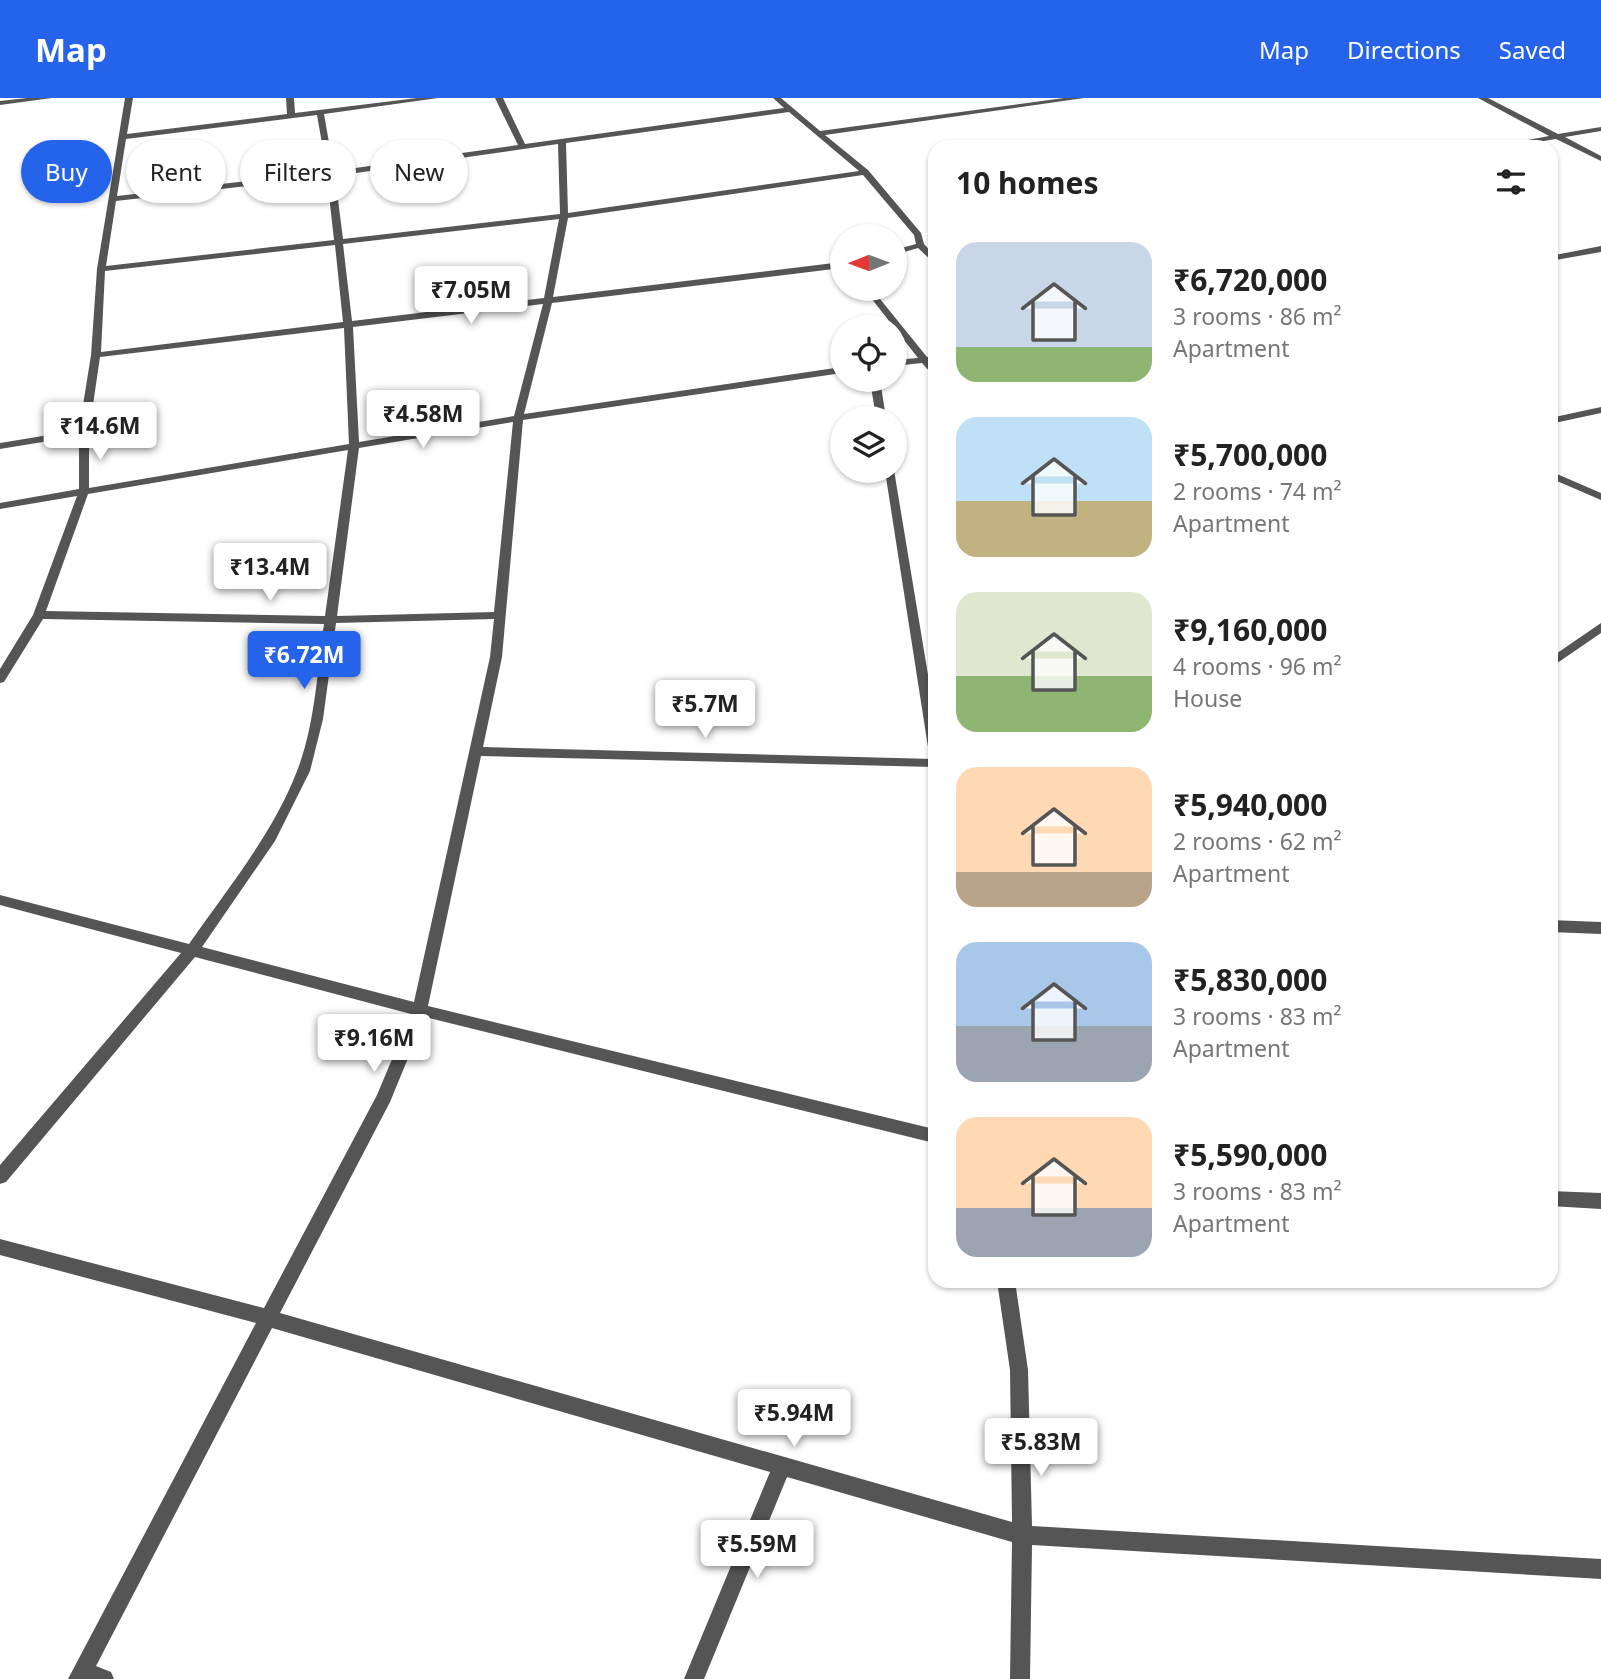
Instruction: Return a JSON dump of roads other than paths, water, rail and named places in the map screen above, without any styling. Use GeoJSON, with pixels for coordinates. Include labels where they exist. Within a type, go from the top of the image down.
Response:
{"type":"FeatureCollection","features":[{"type":"Feature","properties":{"kind":"street"},"geometry":{"type":"LineString","coordinates":[[0,103],[48,98]]}},
{"type":"Feature","properties":{"kind":"street"},"geometry":{"type":"LineString","coordinates":[[112,189],[129,98]]}},
{"type":"Feature","properties":{"kind":"street"},"geometry":{"type":"LineString","coordinates":[[290,98],[291,116]]}},
{"type":"Feature","properties":{"kind":"street"},"geometry":{"type":"LineString","coordinates":[[123,137],[434,98]]}},
{"type":"Feature","properties":{"kind":"street"},"geometry":{"type":"LineString","coordinates":[[499,98],[522,146]]}},
{"type":"Feature","properties":{"kind":"street"},"geometry":{"type":"LineString","coordinates":[[777,98],[865,172],[922,238],[928,249]]}},
{"type":"Feature","properties":{"kind":"street"},"geometry":{"type":"LineString","coordinates":[[820,133],[1080,98]]}},
{"type":"Feature","properties":{"kind":"street"},"geometry":{"type":"LineString","coordinates":[[1482,98],[1601,159]]}},
{"type":"Feature","properties":{"kind":"street"},"geometry":{"type":"LineString","coordinates":[[356,170],[791,109]]}},
{"type":"Feature","properties":{"kind":"street"},"geometry":{"type":"LineString","coordinates":[[320,113],[325,140]]}},
{"type":"Feature","properties":{"kind":"street"},"geometry":{"type":"LineString","coordinates":[[1539,140],[1601,129]]}},
{"type":"Feature","properties":{"kind":"street"},"geometry":{"type":"LineString","coordinates":[[104,1679],[80,1675],[384,1097],[420,1010],[496,657],[519,418],[548,302],[564,216],[562,141]]}},
{"type":"Feature","properties":{"kind":"street"},"geometry":{"type":"LineString","coordinates":[[101,269],[564,216],[865,172]]}},
{"type":"Feature","properties":{"kind":"street"},"geometry":{"type":"LineString","coordinates":[[112,199],[240,184]]}},
{"type":"Feature","properties":{"kind":"street"},"geometry":{"type":"LineString","coordinates":[[0,679],[39,615],[84,491],[84,432],[96,355],[101,269],[109,203]]}},
{"type":"Feature","properties":{"kind":"street"},"geometry":{"type":"LineString","coordinates":[[0,1177],[191,952],[270,837],[304,771],[317,719],[354,446],[348,324],[334,203]]}},
{"type":"Feature","properties":{"kind":"street"},"geometry":{"type":"LineString","coordinates":[[907,246],[922,238]]}},
{"type":"Feature","properties":{"kind":"street"},"geometry":{"type":"LineString","coordinates":[[1558,257],[1601,249]]}},
{"type":"Feature","properties":{"kind":"street"},"geometry":{"type":"LineString","coordinates":[[96,355],[830,267]]}},
{"type":"Feature","properties":{"kind":"street"},"geometry":{"type":"LineString","coordinates":[[879,301],[928,357]]}},
{"type":"Feature","properties":{"kind":"street"},"geometry":{"type":"LineString","coordinates":[[907,362],[928,359]]}},
{"type":"Feature","properties":{"kind":"street"},"geometry":{"type":"LineString","coordinates":[[0,506],[519,418],[830,372]]}},
{"type":"Feature","properties":{"kind":"street"},"geometry":{"type":"LineString","coordinates":[[1558,419],[1601,410]]}},
{"type":"Feature","properties":{"kind":"street"},"geometry":{"type":"LineString","coordinates":[[0,446],[84,432]]}},
{"type":"Feature","properties":{"kind":"street"},"geometry":{"type":"LineString","coordinates":[[1558,478],[1601,497]]}},
{"type":"Feature","properties":{"kind":"street"},"geometry":{"type":"LineString","coordinates":[[892,483],[928,709]]}},
{"type":"Feature","properties":{"kind":"street"},"geometry":{"type":"LineString","coordinates":[[39,615],[329,620],[500,615]]}},
{"type":"Feature","properties":{"kind":"street"},"geometry":{"type":"LineString","coordinates":[[1558,658],[1601,627]]}},
{"type":"Feature","properties":{"kind":"street"},"geometry":{"type":"LineString","coordinates":[[475,751],[928,763]]}},
{"type":"Feature","properties":{"kind":"street"},"geometry":{"type":"LineString","coordinates":[[0,900],[420,1010],[928,1135]]}},
{"type":"Feature","properties":{"kind":"street"},"geometry":{"type":"LineString","coordinates":[[1558,926],[1601,928]]}},
{"type":"Feature","properties":{"kind":"street"},"geometry":{"type":"LineString","coordinates":[[1558,1198],[1601,1201]]}},
{"type":"Feature","properties":{"kind":"street"},"geometry":{"type":"LineString","coordinates":[[0,1247],[268,1318],[1023,1535],[1601,1569]]}},
{"type":"Feature","properties":{"kind":"street"},"geometry":{"type":"LineString","coordinates":[[1007,1288],[1019,1370],[1023,1535],[1020,1679]]}},
{"type":"Feature","properties":{"kind":"street"},"geometry":{"type":"LineString","coordinates":[[694,1679],[782,1466]]}}]}
